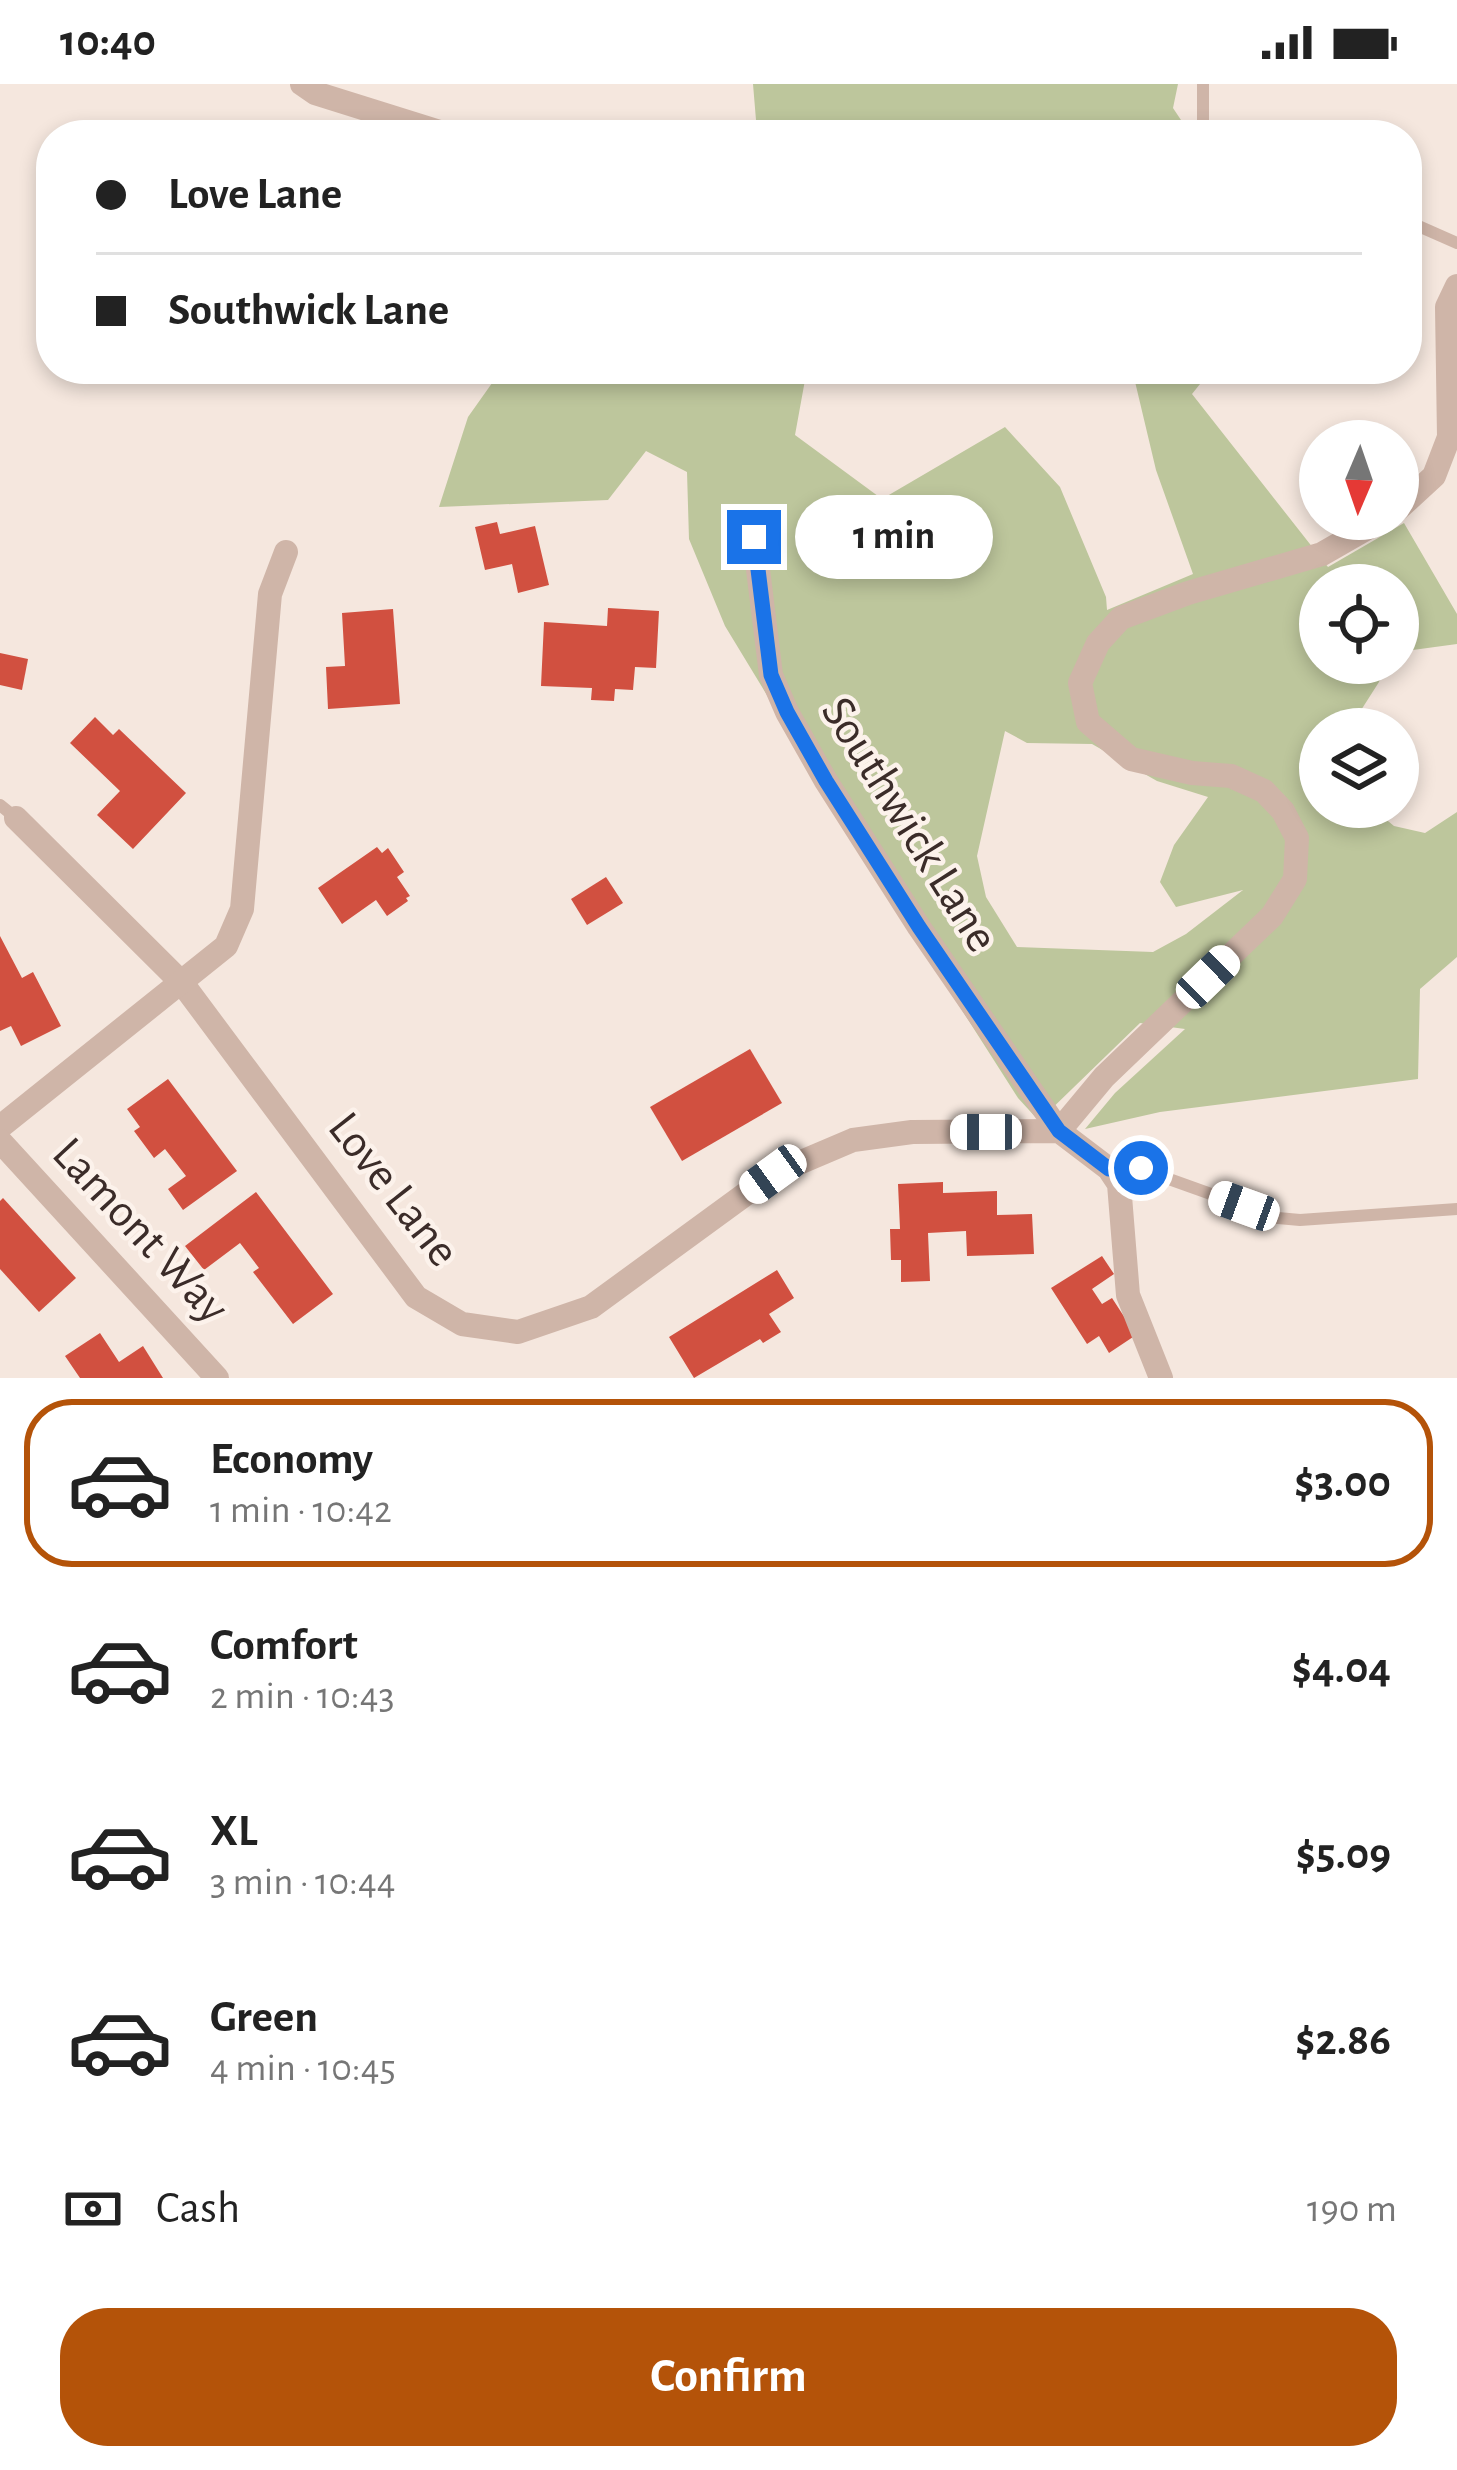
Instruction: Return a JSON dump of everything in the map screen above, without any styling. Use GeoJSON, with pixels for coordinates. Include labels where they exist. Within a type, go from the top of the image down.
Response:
{"type":"FeatureCollection","features":[{"type":"Feature","properties":{"kind":"street"},"geometry":{"type":"LineString","coordinates":[[302,84],[316,93],[402,120]]}},
{"type":"Feature","properties":{"kind":"street"},"geometry":{"type":"LineString","coordinates":[[1419,490],[1434,476],[1449,437],[1448,307],[1457,286]]}},
{"type":"Feature","properties":{"kind":"street","name":"Southwick Lane"},"geometry":{"type":"LineString","coordinates":[[754,537],[771,675],[787,712],[908,909],[1059,1131]]}},
{"type":"Feature","properties":{"kind":"street"},"geometry":{"type":"LineString","coordinates":[[1161,1378],[1128,1295],[1119,1184],[1109,1169],[1059,1131],[1104,1077],[1272,916],[1295,879],[1297,838],[1283,811],[1264,790],[1231,776],[1131,759],[1088,722],[1080,683],[1098,643],[1121,618],[1322,554],[1346,540]]}},
{"type":"Feature","properties":{"kind":"street"},"geometry":{"type":"LineString","coordinates":[[0,1127],[226,946],[242,909],[270,594],[286,552]]}},
{"type":"Feature","properties":{"kind":"street","name":"Love Lane"},"geometry":{"type":"LineString","coordinates":[[8,811],[182,983],[416,1297],[462,1324],[518,1332],[591,1307],[773,1174],[853,1140],[912,1132],[1059,1131]]}},
{"type":"Feature","properties":{"kind":"street","name":"Lamont Way"},"geometry":{"type":"LineString","coordinates":[[0,1141],[217,1378]]}},
{"type":"Feature","properties":{"kind":"lane"},"geometry":{"type":"LineString","coordinates":[[1203,84],[1203,120]]}},
{"type":"Feature","properties":{"kind":"lane"},"geometry":{"type":"LineString","coordinates":[[1422,228],[1457,243]]}},
{"type":"Feature","properties":{"kind":"lane"},"geometry":{"type":"LineString","coordinates":[[1109,1169],[1141,1168],[1278,1218],[1457,1209]]}},
{"type":"Feature","properties":{"kind":"green space"},"geometry":{"type":"Polygon","coordinates":[[[753,84],[1178,84],[1173,108],[1181,120],[756,120],[753,84]]]}},
{"type":"Feature","properties":{"kind":"green space"},"geometry":{"type":"Polygon","coordinates":[[[491,384],[804,384],[795,435],[882,499],[1005,427],[1060,487],[1106,597],[1107,610],[1193,574],[1156,470],[1136,384],[1200,384],[1192,394],[1299,530],[1299,540],[1307,540],[1326,564],[1299,564],[1299,684],[1378,684],[1362,708],[1299,708],[1299,828],[1403,828],[1425,833],[1457,812],[1457,957],[1420,989],[1418,1079],[1160,1112],[1085,1129],[1115,1093],[1185,1029],[1140,1023],[1039,1121],[1018,1098],[884,888],[725,626],[689,539],[687,472],[646,451],[608,500],[439,507],[468,417],[491,384]],[[1005,731],[977,856],[986,897],[1017,947],[1153,952],[1186,934],[1243,890],[1176,907],[1160,882],[1174,845],[1208,797],[1157,781],[1092,744],[1027,743],[1005,731]]]}},
{"type":"Feature","properties":{"kind":"green space"},"geometry":{"type":"Polygon","coordinates":[[[1375,540],[1414,540],[1457,614],[1457,644],[1419,649],[1419,564],[1333,564],[1375,540]]]}},
{"type":"Feature","properties":{"kind":"building"},"geometry":{"type":"Polygon","coordinates":[[[497,522],[500,534],[535,526],[549,585],[518,593],[512,564],[485,570],[475,527],[497,522]]]}},
{"type":"Feature","properties":{"kind":"building"},"geometry":{"type":"Polygon","coordinates":[[[608,608],[659,611],[656,668],[635,667],[633,690],[615,689],[614,701],[591,700],[592,688],[541,686],[544,622],[607,626],[608,608]]]}},
{"type":"Feature","properties":{"kind":"building"},"geometry":{"type":"Polygon","coordinates":[[[393,609],[400,704],[328,709],[326,667],[345,666],[342,613],[393,609]]]}},
{"type":"Feature","properties":{"kind":"building"},"geometry":{"type":"Polygon","coordinates":[[[0,653],[28,659],[22,690],[0,685],[0,653]]]}},
{"type":"Feature","properties":{"kind":"building"},"geometry":{"type":"Polygon","coordinates":[[[95,717],[113,735],[119,729],[186,793],[133,849],[97,815],[120,791],[70,743],[95,717]]]}},
{"type":"Feature","properties":{"kind":"building"},"geometry":{"type":"Polygon","coordinates":[[[377,847],[382,853],[388,848],[404,872],[397,877],[410,896],[408,901],[387,916],[376,900],[342,924],[318,888],[377,847]]]}},
{"type":"Feature","properties":{"kind":"building"},"geometry":{"type":"Polygon","coordinates":[[[606,877],[623,903],[587,925],[571,899],[606,877]]]}},
{"type":"Feature","properties":{"kind":"building"},"geometry":{"type":"Polygon","coordinates":[[[0,936],[22,978],[33,972],[61,1026],[21,1046],[11,1026],[0,1031],[0,936]]]}},
{"type":"Feature","properties":{"kind":"building"},"geometry":{"type":"Polygon","coordinates":[[[750,1049],[782,1103],[682,1161],[650,1107],[750,1049]]]}},
{"type":"Feature","properties":{"kind":"building"},"geometry":{"type":"Polygon","coordinates":[[[168,1079],[237,1171],[183,1210],[168,1189],[186,1176],[165,1149],[154,1158],[134,1131],[140,1127],[127,1109],[168,1079]]]}},
{"type":"Feature","properties":{"kind":"building"},"geometry":{"type":"Polygon","coordinates":[[[943,1182],[943,1193],[997,1191],[997,1215],[1032,1214],[1034,1254],[967,1256],[966,1231],[928,1233],[930,1281],[901,1282],[901,1260],[891,1260],[890,1229],[900,1229],[898,1184],[943,1182]]]}},
{"type":"Feature","properties":{"kind":"building"},"geometry":{"type":"Polygon","coordinates":[[[256,1192],[333,1294],[293,1324],[253,1272],[259,1268],[240,1243],[204,1270],[185,1246],[256,1192]]]}},
{"type":"Feature","properties":{"kind":"building"},"geometry":{"type":"Polygon","coordinates":[[[3,1198],[76,1278],[39,1312],[0,1269],[3,1198]]]}},
{"type":"Feature","properties":{"kind":"building"},"geometry":{"type":"Polygon","coordinates":[[[1102,1256],[1114,1274],[1092,1289],[1102,1304],[1112,1298],[1136,1335],[1109,1353],[1099,1336],[1087,1344],[1051,1288],[1102,1256]]]}},
{"type":"Feature","properties":{"kind":"building"},"geometry":{"type":"Polygon","coordinates":[[[777,1270],[794,1298],[769,1314],[781,1332],[763,1343],[760,1339],[694,1378],[669,1337],[777,1270]]]}},
{"type":"Feature","properties":{"kind":"building"},"geometry":{"type":"Polygon","coordinates":[[[100,1333],[119,1362],[143,1346],[163,1378],[80,1378],[65,1356],[100,1333]]]}},
{"type":"Feature","properties":{"kind":"route"},"geometry":{"type":"LineString","coordinates":[[754,537],[771,675],[826,781],[1059,1131],[1109,1169],[1141,1168]]}}]}
